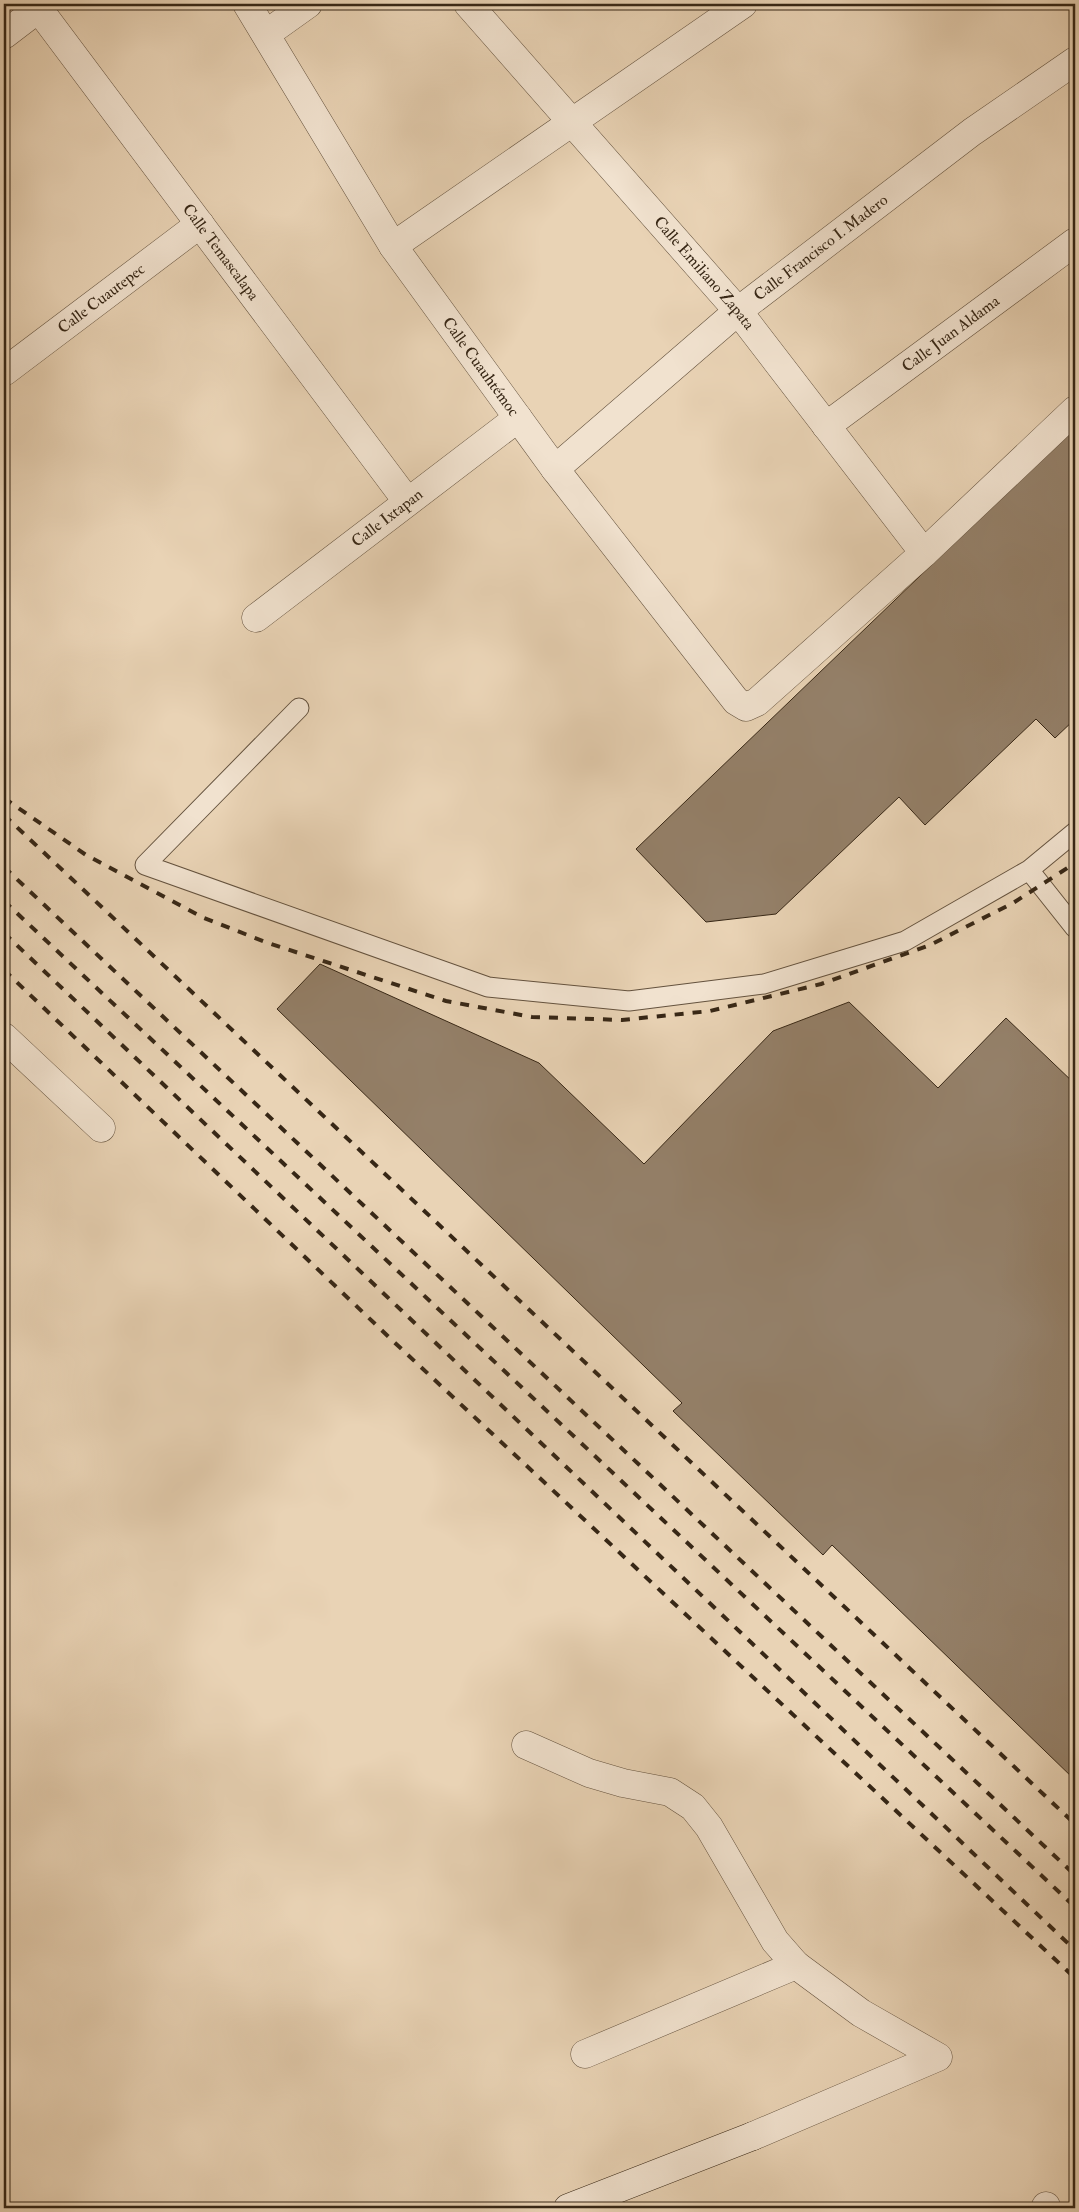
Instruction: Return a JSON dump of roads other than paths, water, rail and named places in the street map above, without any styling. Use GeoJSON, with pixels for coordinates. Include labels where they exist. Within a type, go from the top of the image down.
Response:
{"type":"FeatureCollection","features":[{"type":"Feature","properties":{"kind":"street","name":"Calle Cuauhtémoc"},"geometry":{"type":"LineString","coordinates":[[247,4],[393,246],[555,469],[736,702],[746,707],[757,702],[924,553]]}},
{"type":"Feature","properties":{"kind":"street"},"geometry":{"type":"LineString","coordinates":[[266,34],[308,4]]}},
{"type":"Feature","properties":{"kind":"street","name":"Calle Emiliano Zapata"},"geometry":{"type":"LineString","coordinates":[[468,4],[738,311],[924,553]]}},
{"type":"Feature","properties":{"kind":"street"},"geometry":{"type":"LineString","coordinates":[[393,246],[743,4]]}},
{"type":"Feature","properties":{"kind":"street"},"geometry":{"type":"LineString","coordinates":[[4,35],[36,6]]}},
{"type":"Feature","properties":{"kind":"street","name":"Calle Temascalapa"},"geometry":{"type":"LineString","coordinates":[[36,6],[407,501]]}},
{"type":"Feature","properties":{"kind":"street","name":"Calle Francisco I. Madero"},"geometry":{"type":"LineString","coordinates":[[555,469],[738,311],[972,132],[1075,61]]}},
{"type":"Feature","properties":{"kind":"street","name":"Calle Cuautepec"},"geometry":{"type":"LineString","coordinates":[[4,372],[200,224]]}},
{"type":"Feature","properties":{"kind":"street","name":"Calle Juan Aldama"},"geometry":{"type":"LineString","coordinates":[[826,426],[1075,242]]}},
{"type":"Feature","properties":{"kind":"street"},"geometry":{"type":"LineString","coordinates":[[924,553],[1075,410]]}},
{"type":"Feature","properties":{"kind":"street","name":"Calle Ixtapan"},"geometry":{"type":"LineString","coordinates":[[256,618],[518,418]]}},
{"type":"Feature","properties":{"kind":"street"},"geometry":{"type":"LineString","coordinates":[[4,1037],[101,1128]]}},
{"type":"Feature","properties":{"kind":"street"},"geometry":{"type":"LineString","coordinates":[[526,1745],[588,1774],[670,1792],[693,1807],[709,1827],[775,1941],[796,1965],[861,2012],[938,2057],[753,2136],[568,2208]]}},
{"type":"Feature","properties":{"kind":"street"},"geometry":{"type":"LineString","coordinates":[[585,2054],[796,1965]]}},
{"type":"Feature","properties":{"kind":"lane"},"geometry":{"type":"LineString","coordinates":[[299,708],[145,865],[488,987],[629,1001],[764,984],[905,941],[1029,870],[1075,832]]}},
{"type":"Feature","properties":{"kind":"lane"},"geometry":{"type":"LineString","coordinates":[[1029,870],[1075,928]]}},
{"type":"Feature","properties":{"kind":"railway"},"geometry":{"type":"LineString","coordinates":[[4,798],[86,855],[204,918],[268,943],[446,1001],[532,1017],[622,1020],[710,1011],[821,984],[930,945],[1013,903],[1075,863]]}},
{"type":"Feature","properties":{"kind":"railway"},"geometry":{"type":"LineString","coordinates":[[4,815],[1075,1824]]}},
{"type":"Feature","properties":{"kind":"railway"},"geometry":{"type":"LineString","coordinates":[[4,867],[1075,1875]]}},
{"type":"Feature","properties":{"kind":"railway"},"geometry":{"type":"LineString","coordinates":[[4,901],[1075,1907]]}},
{"type":"Feature","properties":{"kind":"railway"},"geometry":{"type":"LineString","coordinates":[[4,933],[1075,1950]]}},
{"type":"Feature","properties":{"kind":"railway"},"geometry":{"type":"LineString","coordinates":[[4,970],[393,1341],[1075,1978]]}}]}
